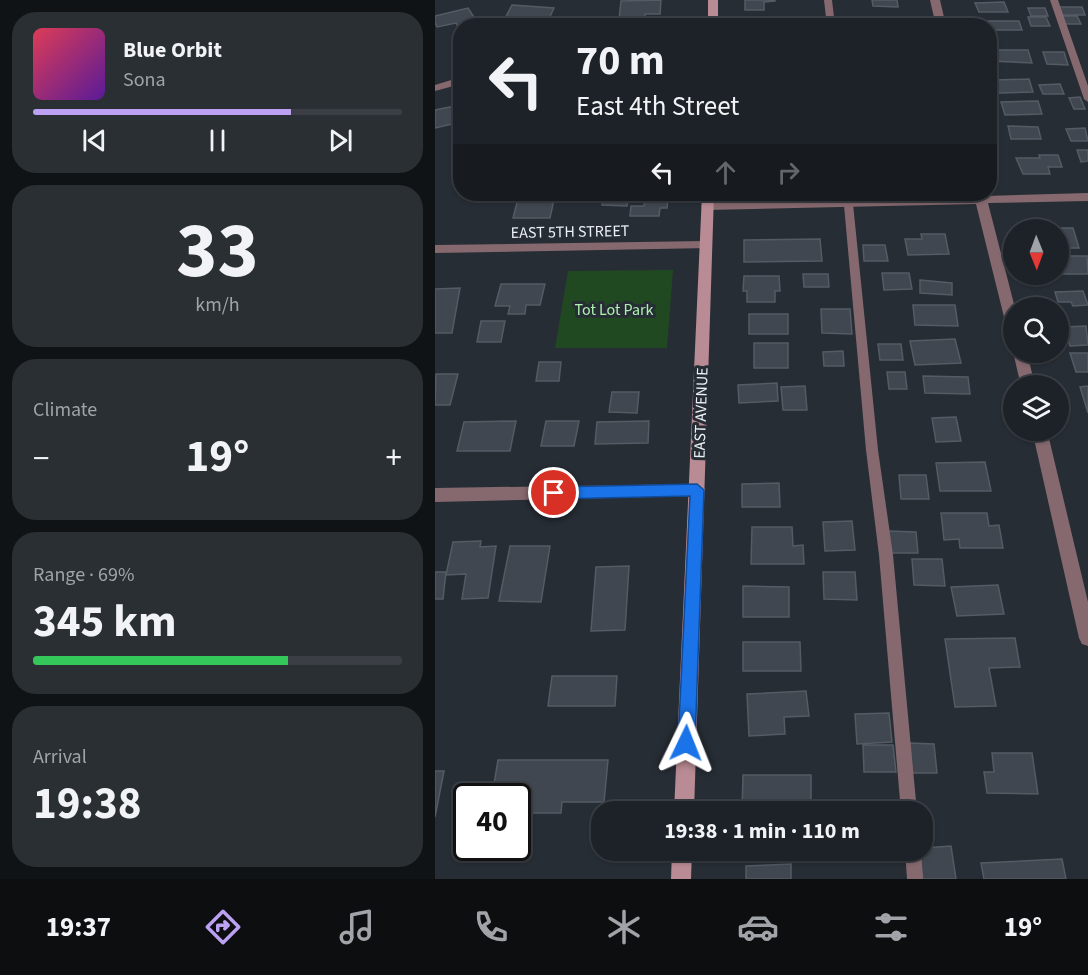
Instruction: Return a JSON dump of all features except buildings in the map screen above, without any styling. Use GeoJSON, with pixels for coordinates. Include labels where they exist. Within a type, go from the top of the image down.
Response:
{"type":"FeatureCollection","features":[{"type":"Feature","properties":{"kind":"street"},"geometry":{"type":"LineString","coordinates":[[713,18],[714,0]]}},
{"type":"Feature","properties":{"kind":"street"},"geometry":{"type":"LineString","coordinates":[[935,0],[939,18]]}},
{"type":"Feature","properties":{"kind":"street"},"geometry":{"type":"LineString","coordinates":[[435,88],[453,82]]}},
{"type":"Feature","properties":{"kind":"street"},"geometry":{"type":"LineString","coordinates":[[997,196],[1088,197]]}},
{"type":"Feature","properties":{"kind":"street","name":"EAST AVENUE"},"geometry":{"type":"LineString","coordinates":[[684,801],[707,201]]}},
{"type":"Feature","properties":{"kind":"street"},"geometry":{"type":"LineString","coordinates":[[982,201],[1006,297]]}},
{"type":"Feature","properties":{"kind":"street","name":"EAST 5TH STREET"},"geometry":{"type":"LineString","coordinates":[[435,249],[705,245]]}},
{"type":"Feature","properties":{"kind":"street"},"geometry":{"type":"LineString","coordinates":[[1042,441],[1088,638]]}},
{"type":"Feature","properties":{"kind":"street"},"geometry":{"type":"LineString","coordinates":[[435,495],[697,490]]}},
{"type":"Feature","properties":{"kind":"street"},"geometry":{"type":"LineString","coordinates":[[681,879],[682,861]]}},
{"type":"Feature","properties":{"kind":"lane"},"geometry":{"type":"LineString","coordinates":[[828,0],[830,18]]}},
{"type":"Feature","properties":{"kind":"lane"},"geometry":{"type":"LineString","coordinates":[[1054,0],[1088,99]]}},
{"type":"Feature","properties":{"kind":"lane"},"geometry":{"type":"LineString","coordinates":[[847,201],[872,450],[886,555],[908,801]]}},
{"type":"Feature","properties":{"kind":"lane"},"geometry":{"type":"LineString","coordinates":[[914,861],[915,879]]}},
{"type":"Feature","properties":{"kind":"green space","name":"Tot Lot Park"},"geometry":{"type":"Polygon","coordinates":[[[673,270],[667,348],[555,348],[568,271],[673,270]]]}},
{"type":"Feature","properties":{"kind":"route"},"geometry":{"type":"LineString","coordinates":[[554,493],[697,490],[686,743]]}}]}
